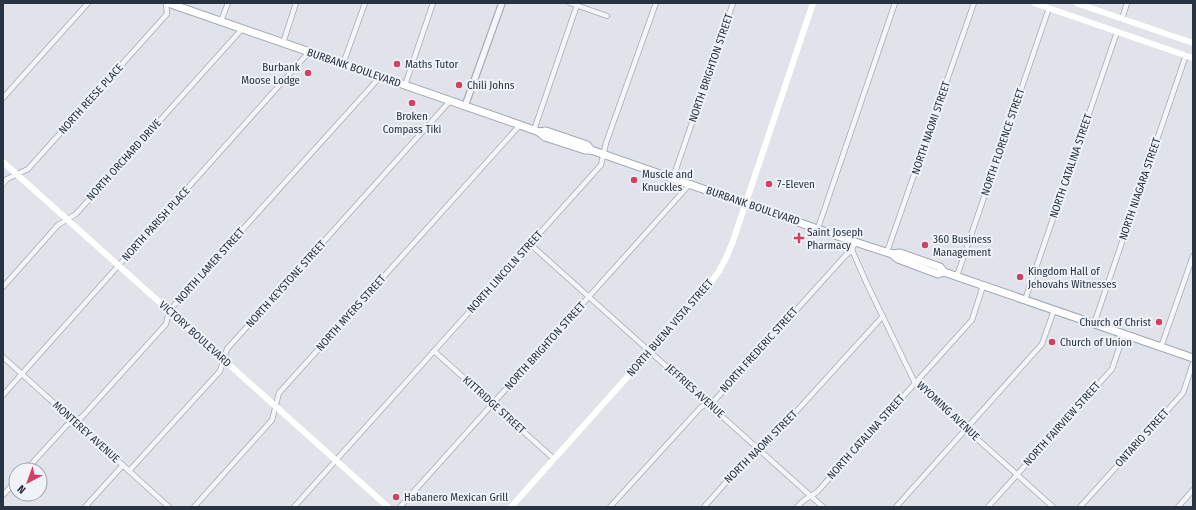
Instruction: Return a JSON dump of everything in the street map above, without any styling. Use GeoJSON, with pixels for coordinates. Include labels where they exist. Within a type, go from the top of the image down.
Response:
{"type":"FeatureCollection","features":[{"type":"Feature","properties":{"kind":"main road","name":"BURBANK BOULEVARD"},"geometry":{"type":"LineString","coordinates":[[167,3],[537,131],[544,137],[585,150],[591,150],[604,154],[890,253],[898,259],[938,274],[944,272],[1193,358]]}},
{"type":"Feature","properties":{"kind":"main road","name":"NORTH BUENA VISTA STREET"},"geometry":{"type":"LineString","coordinates":[[511,507],[706,288],[719,271],[733,240],[813,3]]}},
{"type":"Feature","properties":{"kind":"main road"},"geometry":{"type":"LineString","coordinates":[[1034,3],[1193,58]]}},
{"type":"Feature","properties":{"kind":"main road"},"geometry":{"type":"LineString","coordinates":[[1076,3],[1192,41]]}},
{"type":"Feature","properties":{"kind":"main road","name":"VICTORY BOULEVARD"},"geometry":{"type":"LineString","coordinates":[[3,162],[388,507]]}},
{"type":"Feature","properties":{"kind":"street"},"geometry":{"type":"LineString","coordinates":[[3,98],[88,3]]}},
{"type":"Feature","properties":{"kind":"street","name":"NORTH REESE PLACE"},"geometry":{"type":"LineString","coordinates":[[3,184],[7,179],[28,169],[167,14],[167,3]]}},
{"type":"Feature","properties":{"kind":"street"},"geometry":{"type":"LineString","coordinates":[[221,21],[228,3]]}},
{"type":"Feature","properties":{"kind":"street"},"geometry":{"type":"LineString","coordinates":[[283,43],[296,3]]}},
{"type":"Feature","properties":{"kind":"street"},"geometry":{"type":"LineString","coordinates":[[343,64],[365,3]]}},
{"type":"Feature","properties":{"kind":"street"},"geometry":{"type":"LineString","coordinates":[[405,85],[433,3]]}},
{"type":"Feature","properties":{"kind":"street"},"geometry":{"type":"LineString","coordinates":[[465,106],[502,3]]}},
{"type":"Feature","properties":{"kind":"street"},"geometry":{"type":"LineString","coordinates":[[570,3],[607,16]]}},
{"type":"Feature","properties":{"kind":"street","name":"NORTH LINCOLN STREET"},"geometry":{"type":"LineString","coordinates":[[294,507],[601,165],[606,143],[656,3]]}},
{"type":"Feature","properties":{"kind":"street","name":"NORTH BRIGHTON STREET"},"geometry":{"type":"LineString","coordinates":[[673,178],[733,3]]}},
{"type":"Feature","properties":{"kind":"street"},"geometry":{"type":"LineString","coordinates":[[818,228],[895,3]]}},
{"type":"Feature","properties":{"kind":"street","name":"NORTH NAOMI STREET"},"geometry":{"type":"LineString","coordinates":[[890,253],[974,3]]}},
{"type":"Feature","properties":{"kind":"street"},"geometry":{"type":"LineString","coordinates":[[1122,19],[1127,3]]}},
{"type":"Feature","properties":{"kind":"street"},"geometry":{"type":"LineString","coordinates":[[537,131],[576,5]]}},
{"type":"Feature","properties":{"kind":"street","name":"NORTH FLORENCE STREET"},"geometry":{"type":"LineString","coordinates":[[956,276],[1049,8]]}},
{"type":"Feature","properties":{"kind":"street","name":"NORTH ORCHARD DRIVE"},"geometry":{"type":"LineString","coordinates":[[3,287],[58,225],[76,214],[242,29]]}},
{"type":"Feature","properties":{"kind":"street","name":"NORTH CATALINA STREET"},"geometry":{"type":"LineString","coordinates":[[1025,300],[1117,32]]}},
{"type":"Feature","properties":{"kind":"street","name":"NORTH PARISH PLACE"},"geometry":{"type":"LineString","coordinates":[[3,395],[309,52]]}},
{"type":"Feature","properties":{"kind":"street","name":"NORTH NIAGARA STREET"},"geometry":{"type":"LineString","coordinates":[[1094,324],[1186,56]]}},
{"type":"Feature","properties":{"kind":"street","name":"NORTH LAMER STREET"},"geometry":{"type":"LineString","coordinates":[[33,462],[67,425],[82,417],[166,324],[169,311],[380,77]]}},
{"type":"Feature","properties":{"kind":"street","name":"NORTH KEYSTONE STREET"},"geometry":{"type":"LineString","coordinates":[[129,471],[220,371],[227,349],[450,101]]}},
{"type":"Feature","properties":{"kind":"street","name":"NORTH MYERS STREET"},"geometry":{"type":"LineString","coordinates":[[194,507],[272,420],[278,393],[520,125]]}},
{"type":"Feature","properties":{"kind":"street","name":"NORTH BRIGHTON STREET"},"geometry":{"type":"LineString","coordinates":[[400,507],[690,184]]}},
{"type":"Feature","properties":{"kind":"street","name":"NORTH FREDERIC STREET"},"geometry":{"type":"LineString","coordinates":[[610,507],[700,407],[715,400],[852,250],[855,242]]}},
{"type":"Feature","properties":{"kind":"street","name":"JEFFRIES AVENUE"},"geometry":{"type":"LineString","coordinates":[[530,244],[824,507]]}},
{"type":"Feature","properties":{"kind":"street","name":"WYOMING AVENUE"},"geometry":{"type":"LineString","coordinates":[[852,250],[915,383],[1053,507]]}},
{"type":"Feature","properties":{"kind":"street"},"geometry":{"type":"LineString","coordinates":[[1161,347],[1193,256]]}},
{"type":"Feature","properties":{"kind":"street","name":"NORTH CATALINA STREET"},"geometry":{"type":"LineString","coordinates":[[798,507],[803,501],[817,492],[972,320],[983,286]]}},
{"type":"Feature","properties":{"kind":"street"},"geometry":{"type":"LineString","coordinates":[[896,507],[1042,344],[1054,310]]}},
{"type":"Feature","properties":{"kind":"street","name":"NORTH NAOMI STREET"},"geometry":{"type":"LineString","coordinates":[[704,507],[753,452],[766,446],[883,316]]}},
{"type":"Feature","properties":{"kind":"street","name":"NORTH FAIRVIEW STREET"},"geometry":{"type":"LineString","coordinates":[[988,507],[1112,369],[1124,334]]}},
{"type":"Feature","properties":{"kind":"street","name":"KITTRIDGE STREET"},"geometry":{"type":"LineString","coordinates":[[434,351],[554,459]]}},
{"type":"Feature","properties":{"kind":"street","name":"MONTEREY AVENUE"},"geometry":{"type":"LineString","coordinates":[[3,357],[169,507]]}},
{"type":"Feature","properties":{"kind":"street","name":"ONTARIO STREET"},"geometry":{"type":"LineString","coordinates":[[1080,507],[1183,393],[1193,363]]}},
{"type":"Feature","properties":{"kind":"street"},"geometry":{"type":"LineString","coordinates":[[85,507],[123,465]]}},
{"type":"Feature","properties":{"kind":"street"},"geometry":{"type":"LineString","coordinates":[[1178,507],[1193,490]]}},
{"type":"Feature","properties":{"kind":"place","name":"Maths Tutor"},"geometry":{"type":"Point","coordinates":[397,64]}},
{"type":"Feature","properties":{"kind":"place","name":"Burbank Moose Lodge"},"geometry":{"type":"Point","coordinates":[308,73]}},
{"type":"Feature","properties":{"kind":"place","name":"Chili Johns"},"geometry":{"type":"Point","coordinates":[459,85]}},
{"type":"Feature","properties":{"kind":"place","name":"Broken Compass Tiki"},"geometry":{"type":"Point","coordinates":[412,103]}},
{"type":"Feature","properties":{"kind":"place","name":"Muscle and Knuckles"},"geometry":{"type":"Point","coordinates":[634,180]}},
{"type":"Feature","properties":{"kind":"place","name":"7-Eleven"},"geometry":{"type":"Point","coordinates":[769,184]}},
{"type":"Feature","properties":{"kind":"place","name":"Saint Joseph Pharmacy"},"geometry":{"type":"Point","coordinates":[799,238]}},
{"type":"Feature","properties":{"kind":"place","name":"360 Business Management"},"geometry":{"type":"Point","coordinates":[925,245]}},
{"type":"Feature","properties":{"kind":"place","name":"Kingdom Hall of Jehovahs Witnesses"},"geometry":{"type":"Point","coordinates":[1020,277]}},
{"type":"Feature","properties":{"kind":"place","name":"Church of Christ"},"geometry":{"type":"Point","coordinates":[1159,322]}},
{"type":"Feature","properties":{"kind":"place","name":"Church of Union"},"geometry":{"type":"Point","coordinates":[1052,342]}},
{"type":"Feature","properties":{"kind":"place","name":"Habanero Mexican Grill"},"geometry":{"type":"Point","coordinates":[396,497]}}]}
